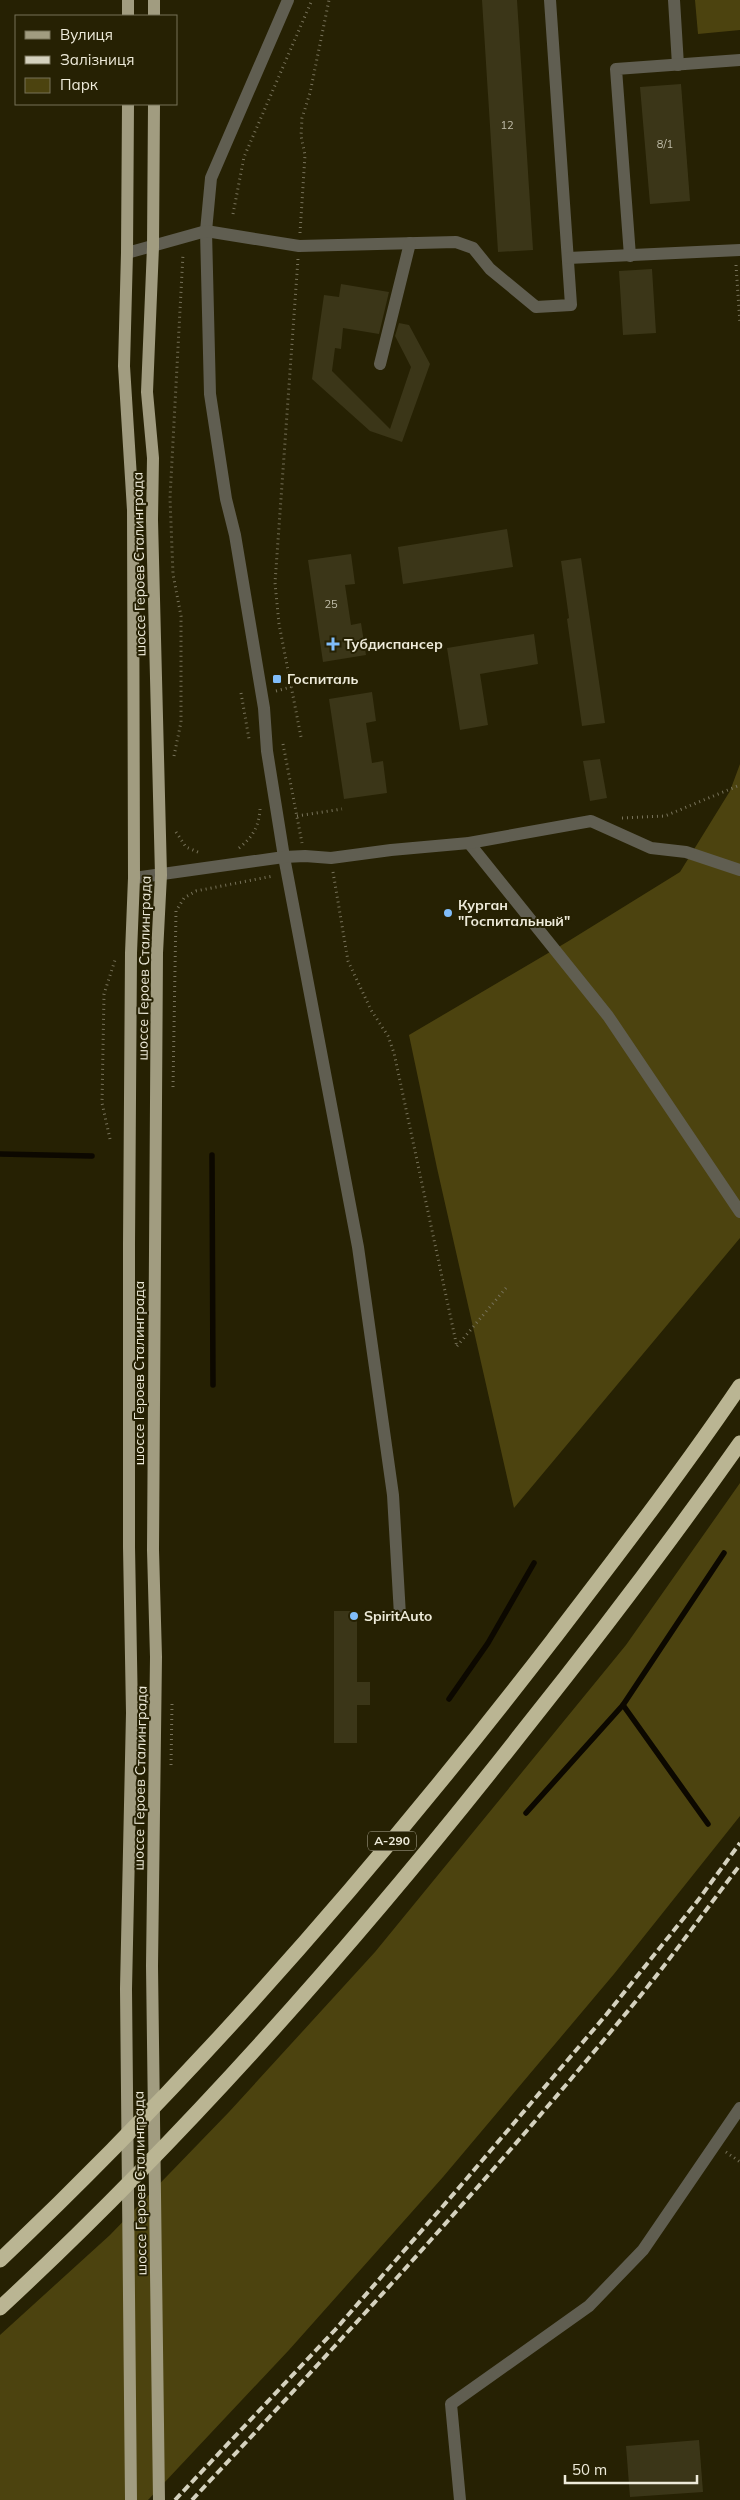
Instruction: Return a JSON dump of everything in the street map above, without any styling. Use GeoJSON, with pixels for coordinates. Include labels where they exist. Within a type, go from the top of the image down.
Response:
{"type":"FeatureCollection","features":[{"type":"Feature","properties":{"kind":"highway","name":"А-290"},"geometry":{"type":"LineString","coordinates":[[0,2260],[192,2068],[331,1913],[464,1755],[703,1440],[740,1386]]}},
{"type":"Feature","properties":{"kind":"highway","name":"А-290"},"geometry":{"type":"LineString","coordinates":[[0,2308],[48,2263],[230,2078],[335,1960],[454,1820],[545,1704],[612,1618],[740,1442]]}},
{"type":"Feature","properties":{"kind":"main road"},"geometry":{"type":"LineString","coordinates":[[128,0],[128,15]]}},
{"type":"Feature","properties":{"kind":"main road"},"geometry":{"type":"LineString","coordinates":[[154,0],[154,15]]}},
{"type":"Feature","properties":{"kind":"main road","name":"шоссе Героев Сталинграда"},"geometry":{"type":"LineString","coordinates":[[128,105],[124,366],[132,510],[134,878],[131,953],[129,1245],[129,1547],[132,1713],[126,1989],[131,2500]]}},
{"type":"Feature","properties":{"kind":"main road","name":"шоссе Героев Сталинграда"},"geometry":{"type":"LineString","coordinates":[[154,105],[153,247],[148,392],[153,458],[152,520],[161,875],[157,953],[153,1550],[156,1657],[152,1966],[159,2500]]}},
{"type":"Feature","properties":{"kind":"street"},"geometry":{"type":"LineString","coordinates":[[288,0],[211,178],[206,231],[210,394],[226,499],[235,535],[264,708],[267,751],[284,857],[358,1247],[394,1495],[400,1615]]}},
{"type":"Feature","properties":{"kind":"street"},"geometry":{"type":"LineString","coordinates":[[127,253],[206,231],[299,246],[456,242],[468,245],[479,253],[496,274],[536,307],[571,305],[550,0]]}},
{"type":"Feature","properties":{"kind":"street"},"geometry":{"type":"LineString","coordinates":[[674,0],[678,64]]}},
{"type":"Feature","properties":{"kind":"street"},"geometry":{"type":"LineString","coordinates":[[630,256],[616,69],[740,60]]}},
{"type":"Feature","properties":{"kind":"street"},"geometry":{"type":"LineString","coordinates":[[380,364],[410,243]]}},
{"type":"Feature","properties":{"kind":"street"},"geometry":{"type":"LineString","coordinates":[[568,258],[738,250]]}},
{"type":"Feature","properties":{"kind":"street"},"geometry":{"type":"LineString","coordinates":[[134,878],[284,857],[330,858],[469,843],[591,820],[651,848],[686,852],[740,870]]}},
{"type":"Feature","properties":{"kind":"street"},"geometry":{"type":"LineString","coordinates":[[469,843],[608,1016],[740,1212]]}},
{"type":"Feature","properties":{"kind":"street"},"geometry":{"type":"LineString","coordinates":[[460,2500],[451,2404],[589,2306],[643,2250],[740,2108]]}},
{"type":"Feature","properties":{"kind":"path"},"geometry":{"type":"LineString","coordinates":[[233,214],[244,157],[312,0]]}},
{"type":"Feature","properties":{"kind":"path"},"geometry":{"type":"LineString","coordinates":[[301,738],[279,624],[276,583],[305,155],[301,136],[302,118],[310,93],[329,0]]}},
{"type":"Feature","properties":{"kind":"path"},"geometry":{"type":"LineString","coordinates":[[738,250],[740,324]]}},
{"type":"Feature","properties":{"kind":"path"},"geometry":{"type":"LineString","coordinates":[[174,760],[181,722],[181,616],[173,574],[170,498],[183,254]]}},
{"type":"Feature","properties":{"kind":"path"},"geometry":{"type":"LineString","coordinates":[[241,693],[250,744]]}},
{"type":"Feature","properties":{"kind":"path"},"geometry":{"type":"LineString","coordinates":[[284,749],[305,856]]}},
{"type":"Feature","properties":{"kind":"path"},"geometry":{"type":"LineString","coordinates":[[619,819],[665,816],[740,785]]}},
{"type":"Feature","properties":{"kind":"path"},"geometry":{"type":"LineString","coordinates":[[236,850],[250,839],[259,822],[261,800]]}},
{"type":"Feature","properties":{"kind":"path"},"geometry":{"type":"LineString","coordinates":[[297,816],[342,809]]}},
{"type":"Feature","properties":{"kind":"path"},"geometry":{"type":"LineString","coordinates":[[175,825],[176,833],[186,847],[199,853],[207,854]]}},
{"type":"Feature","properties":{"kind":"path"},"geometry":{"type":"LineString","coordinates":[[330,858],[348,961],[371,1010],[388,1036],[394,1053],[457,1347],[506,1288]]}},
{"type":"Feature","properties":{"kind":"path"},"geometry":{"type":"LineString","coordinates":[[173,1091],[176,911],[184,898],[196,891],[273,876]]}},
{"type":"Feature","properties":{"kind":"path"},"geometry":{"type":"LineString","coordinates":[[110,1139],[102,1103],[104,994],[117,953]]}},
{"type":"Feature","properties":{"kind":"path"},"geometry":{"type":"LineString","coordinates":[[171,1775],[172,1696]]}},
{"type":"Feature","properties":{"kind":"green space"},"geometry":{"type":"Polygon","coordinates":[[[695,0],[740,0],[740,30],[698,34],[695,0]]]}},
{"type":"Feature","properties":{"kind":"green space"},"geometry":{"type":"Polygon","coordinates":[[[740,764],[740,1238],[514,1508],[409,1035],[567,942],[680,872],[730,791],[740,764]]]}},
{"type":"Feature","properties":{"kind":"green space"},"geometry":{"type":"Polygon","coordinates":[[[740,1483],[740,1816],[614,1974],[443,2177],[289,2350],[148,2500],[0,2500],[0,2335],[110,2235],[229,2112],[375,1952],[626,1645],[740,1483]]]}},
{"type":"Feature","properties":{"kind":"building"},"geometry":{"type":"Polygon","coordinates":[[[482,0],[517,0],[533,250],[498,252],[482,0]]]}},
{"type":"Feature","properties":{"kind":"building"},"geometry":{"type":"Polygon","coordinates":[[[681,84],[690,201],[650,204],[640,87],[681,84]]]}},
{"type":"Feature","properties":{"kind":"building"},"geometry":{"type":"Polygon","coordinates":[[[652,269],[656,333],[623,335],[619,271],[652,269]]]}},
{"type":"Feature","properties":{"kind":"building"},"geometry":{"type":"Polygon","coordinates":[[[341,284],[389,292],[379,334],[343,328],[341,349],[335,348],[332,371],[390,429],[411,367],[395,336],[399,323],[409,325],[430,364],[402,442],[370,431],[312,379],[324,295],[339,297],[341,284]]]}},
{"type":"Feature","properties":{"kind":"building"},"geometry":{"type":"Polygon","coordinates":[[[507,529],[513,567],[403,584],[398,547],[507,529]]]}},
{"type":"Feature","properties":{"kind":"building"},"geometry":{"type":"Polygon","coordinates":[[[351,554],[355,584],[345,585],[351,625],[361,623],[366,655],[323,662],[308,560],[351,554]]]}},
{"type":"Feature","properties":{"kind":"building"},"geometry":{"type":"Polygon","coordinates":[[[581,558],[605,723],[582,726],[561,561],[581,558]]]}},
{"type":"Feature","properties":{"kind":"building"},"geometry":{"type":"Polygon","coordinates":[[[534,634],[538,664],[480,674],[488,725],[460,730],[447,648],[534,634]]]}},
{"type":"Feature","properties":{"kind":"building"},"geometry":{"type":"Polygon","coordinates":[[[372,692],[376,721],[366,723],[372,763],[383,761],[387,793],[344,799],[329,699],[372,692]]]}},
{"type":"Feature","properties":{"kind":"building"},"geometry":{"type":"Polygon","coordinates":[[[600,759],[607,798],[590,801],[583,761],[600,759]]]}},
{"type":"Feature","properties":{"kind":"building"},"geometry":{"type":"Polygon","coordinates":[[[334,1611],[357,1611],[357,1682],[370,1682],[370,1705],[357,1705],[357,1743],[334,1743],[334,1611]]]}},
{"type":"Feature","properties":{"kind":"building"},"geometry":{"type":"Polygon","coordinates":[[[699,2440],[703,2492],[630,2497],[626,2446],[699,2440]]]}},
{"type":"Feature","properties":{"kind":"waterway"},"geometry":{"type":"LineString","coordinates":[[0,1154],[92,1156]]}},
{"type":"Feature","properties":{"kind":"waterway"},"geometry":{"type":"LineString","coordinates":[[212,1155],[213,1385]]}},
{"type":"Feature","properties":{"kind":"waterway"},"geometry":{"type":"LineString","coordinates":[[526,1813],[623,1705],[724,1553]]}},
{"type":"Feature","properties":{"kind":"waterway"},"geometry":{"type":"LineString","coordinates":[[449,1699],[488,1643],[534,1563]]}},
{"type":"Feature","properties":{"kind":"waterway"},"geometry":{"type":"LineString","coordinates":[[623,1705],[708,1824]]}},
{"type":"Feature","properties":{"kind":"railway"},"geometry":{"type":"LineString","coordinates":[[175,2500],[335,2330],[457,2190],[606,2015],[699,1899],[740,1843]]}},
{"type":"Feature","properties":{"kind":"railway"},"geometry":{"type":"LineString","coordinates":[[192,2500],[361,2318],[471,2195],[646,1989],[740,1865]]}},
{"type":"Feature","properties":{"kind":"place","name":"Тубдиспансер"},"geometry":{"type":"Point","coordinates":[333,644]}},
{"type":"Feature","properties":{"kind":"place","name":"Госпиталь"},"geometry":{"type":"Point","coordinates":[277,679]}},
{"type":"Feature","properties":{"kind":"place","name":"Курган \"Госпитальный\""},"geometry":{"type":"Point","coordinates":[448,913]}},
{"type":"Feature","properties":{"kind":"place","name":"SpiritAuto"},"geometry":{"type":"Point","coordinates":[354,1616]}}]}
